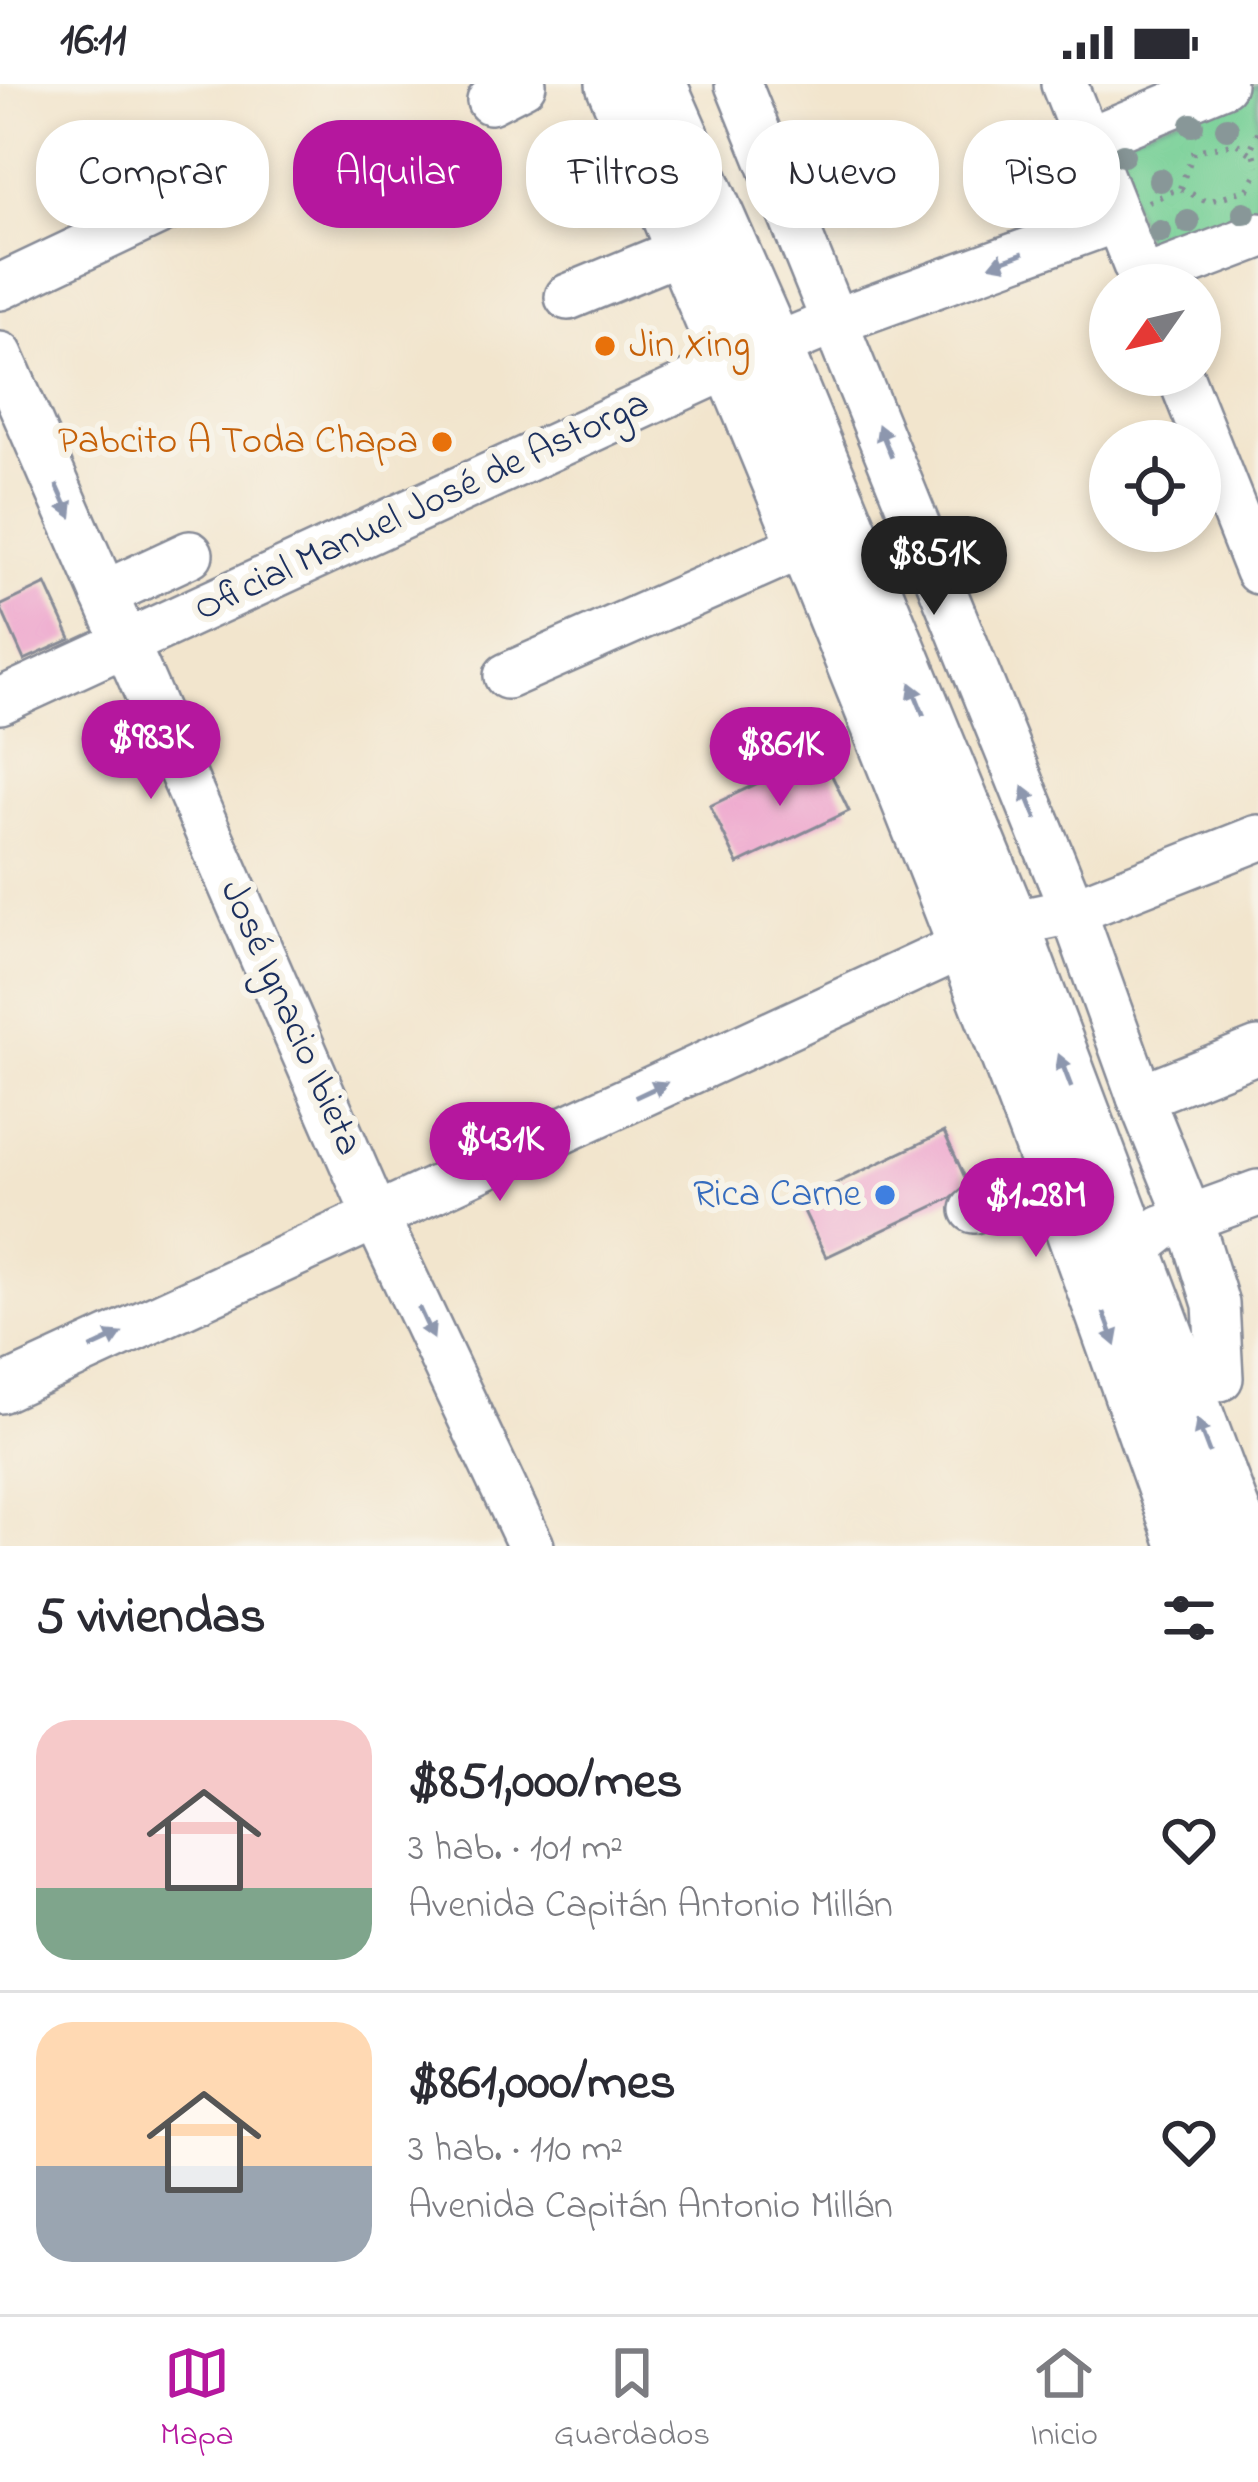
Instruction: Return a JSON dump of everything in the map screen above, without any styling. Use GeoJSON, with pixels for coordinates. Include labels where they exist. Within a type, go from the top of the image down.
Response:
{"type":"FeatureCollection","features":[{"type":"Feature","properties":{"kind":"main road"},"geometry":{"type":"LineString","coordinates":[[616,84],[685,249],[754,356],[808,543],[1133,1251],[1244,1546]]}},
{"type":"Feature","properties":{"kind":"main road"},"geometry":{"type":"LineString","coordinates":[[658,84],[754,356],[987,934],[1059,1186],[1187,1546]]}},
{"type":"Feature","properties":{"kind":"street"},"geometry":{"type":"LineString","coordinates":[[738,84],[1073,911],[1190,1220],[1216,1304],[1220,1378]]}},
{"type":"Feature","properties":{"kind":"street"},"geometry":{"type":"LineString","coordinates":[[1064,84],[1078,120]]}},
{"type":"Feature","properties":{"kind":"street"},"geometry":{"type":"LineString","coordinates":[[1120,126],[1223,84]]}},
{"type":"Feature","properties":{"kind":"street"},"geometry":{"type":"LineString","coordinates":[[1120,204],[1138,264]]}},
{"type":"Feature","properties":{"kind":"street","name":"Oficial Manuel José de Astorga"},"geometry":{"type":"LineString","coordinates":[[0,701],[754,356],[1125,213]]}},
{"type":"Feature","properties":{"kind":"street"},"geometry":{"type":"LineString","coordinates":[[0,287],[125,228]]}},
{"type":"Feature","properties":{"kind":"street"},"geometry":{"type":"LineString","coordinates":[[1189,264],[1258,236]]}},
{"type":"Feature","properties":{"kind":"street"},"geometry":{"type":"LineString","coordinates":[[568,297],[685,249]]}},
{"type":"Feature","properties":{"kind":"street","name":"José Ignacio Ibieta"},"geometry":{"type":"LineString","coordinates":[[0,355],[376,1216],[531,1546]]}},
{"type":"Feature","properties":{"kind":"street"},"geometry":{"type":"LineString","coordinates":[[1188,396],[1258,571]]}},
{"type":"Feature","properties":{"kind":"street"},"geometry":{"type":"LineString","coordinates":[[507,676],[808,543]]}},
{"type":"Feature","properties":{"kind":"street"},"geometry":{"type":"LineString","coordinates":[[104,594],[190,554]]}},
{"type":"Feature","properties":{"kind":"street"},"geometry":{"type":"LineString","coordinates":[[0,1390],[987,934],[1073,911],[1258,838]]}},
{"type":"Feature","properties":{"kind":"street"},"geometry":{"type":"LineString","coordinates":[[1140,1097],[1258,1051]]}},
{"type":"Feature","properties":{"kind":"street"},"geometry":{"type":"LineString","coordinates":[[974,1210],[1059,1186]]}},
{"type":"Feature","properties":{"kind":"street"},"geometry":{"type":"LineString","coordinates":[[1133,1251],[1162,1228],[1258,1193]]}},
{"type":"Feature","properties":{"kind":"path"},"geometry":{"type":"LineString","coordinates":[[1252,154],[1258,133]]}},
{"type":"Feature","properties":{"kind":"path"},"geometry":{"type":"LineString","coordinates":[[1125,213],[1180,188],[1194,152],[1236,143],[1252,154],[1258,168],[1248,189],[1207,202],[1180,188]]}},
{"type":"Feature","properties":{"kind":"green space"},"geometry":{"type":"Polygon","coordinates":[[[1258,84],[1258,224],[1153,262],[1120,175],[1120,138],[1258,84]]]}},
{"type":"Feature","properties":{"kind":"building"},"geometry":{"type":"Polygon","coordinates":[[[46,584],[71,639],[24,660],[0,606],[46,584]]]}},
{"type":"Feature","properties":{"kind":"building"},"geometry":{"type":"Polygon","coordinates":[[[821,753],[849,811],[738,864],[710,806],[821,753]]]}},
{"type":"Feature","properties":{"kind":"building","name":"Rica Carne"},"geometry":{"type":"Polygon","coordinates":[[[944,1132],[968,1184],[951,1198],[826,1257],[799,1201],[944,1132]]]}},
{"type":"Feature","properties":{"kind":"place","name":"Jin Xing"},"geometry":{"type":"Point","coordinates":[605,346]}},
{"type":"Feature","properties":{"kind":"place","name":"Pabcito A Toda Chapa"},"geometry":{"type":"Point","coordinates":[442,442]}},
{"type":"Feature","properties":{"kind":"place","name":"Rica Carne"},"geometry":{"type":"Point","coordinates":[885,1195]}}]}
